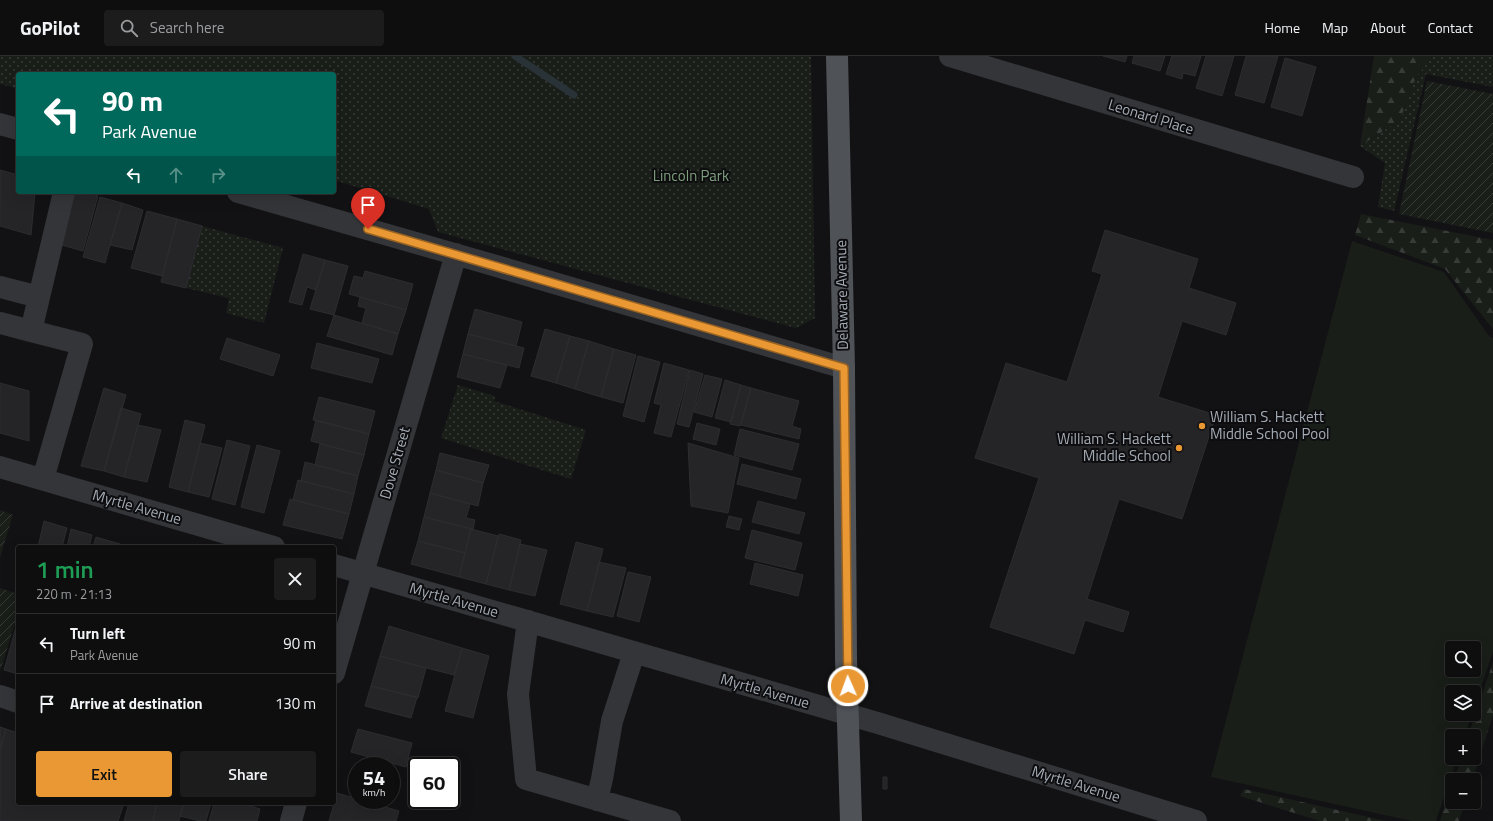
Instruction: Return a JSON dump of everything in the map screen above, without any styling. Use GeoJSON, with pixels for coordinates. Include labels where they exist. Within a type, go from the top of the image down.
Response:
{"type":"FeatureCollection","features":[{"type":"Feature","properties":{"kind":"main road","name":"Delaware Avenue"},"geometry":{"type":"LineString","coordinates":[[837,56],[844,368],[846,658],[849,715],[851,821]]}},
{"type":"Feature","properties":{"kind":"street","name":"Leonard Place"},"geometry":{"type":"LineString","coordinates":[[950,56],[1353,177]]}},
{"type":"Feature","properties":{"kind":"street"},"geometry":{"type":"LineString","coordinates":[[0,124],[16,129]]}},
{"type":"Feature","properties":{"kind":"street"},"geometry":{"type":"LineString","coordinates":[[31,331],[64,194]]}},
{"type":"Feature","properties":{"kind":"street"},"geometry":{"type":"LineString","coordinates":[[245,194],[456,254],[844,368]]}},
{"type":"Feature","properties":{"kind":"street","name":"Dove Street"},"geometry":{"type":"LineString","coordinates":[[336,665],[456,254]]}},
{"type":"Feature","properties":{"kind":"street"},"geometry":{"type":"LineString","coordinates":[[0,287],[39,297]]}},
{"type":"Feature","properties":{"kind":"street"},"geometry":{"type":"LineString","coordinates":[[0,323],[82,344],[43,480]]}},
{"type":"Feature","properties":{"kind":"street","name":"Myrtle Avenue"},"geometry":{"type":"LineString","coordinates":[[0,467],[267,545]]}},
{"type":"Feature","properties":{"kind":"street","name":"Myrtle Avenue"},"geometry":{"type":"LineString","coordinates":[[336,565],[849,715],[1162,816],[1196,821]]}},
{"type":"Feature","properties":{"kind":"street"},"geometry":{"type":"LineString","coordinates":[[528,621],[518,694],[526,779],[670,821]]}},
{"type":"Feature","properties":{"kind":"street"},"geometry":{"type":"LineString","coordinates":[[597,800],[612,721],[634,652]]}},
{"type":"Feature","properties":{"kind":"street"},"geometry":{"type":"LineString","coordinates":[[0,696],[16,701]]}},
{"type":"Feature","properties":{"kind":"street"},"geometry":{"type":"LineString","coordinates":[[291,821],[295,805]]}},
{"type":"Feature","properties":{"kind":"green space","name":"Lincoln Park"},"geometry":{"type":"Polygon","coordinates":[[[0,56],[811,56],[815,318],[796,328],[438,232],[429,209],[336,181],[336,72],[16,72],[16,88],[0,84],[0,56]]]}},
{"type":"Feature","properties":{"kind":"green space"},"geometry":{"type":"Polygon","coordinates":[[[1374,56],[1433,56],[1416,77],[1400,120],[1360,146],[1374,56]]]}},
{"type":"Feature","properties":{"kind":"green space"},"geometry":{"type":"Polygon","coordinates":[[[1433,56],[1493,56],[1493,87],[1426,74],[1394,211],[1378,207],[1385,163],[1360,146],[1400,120],[1416,77],[1433,56]]]}},
{"type":"Feature","properties":{"kind":"green space"},"geometry":{"type":"Polygon","coordinates":[[[1427,81],[1493,94],[1493,233],[1399,214],[1427,81]]]}},
{"type":"Feature","properties":{"kind":"green space"},"geometry":{"type":"Polygon","coordinates":[[[1361,214],[1493,240],[1493,329],[1445,269],[1355,235],[1361,214]]]}},
{"type":"Feature","properties":{"kind":"green space"},"geometry":{"type":"Polygon","coordinates":[[[202,226],[283,248],[264,323],[226,313],[229,298],[186,288],[202,226]]]}},
{"type":"Feature","properties":{"kind":"green space"},"geometry":{"type":"Polygon","coordinates":[[[1352,241],[1444,272],[1489,336],[1493,338],[1493,651],[1481,687],[1481,685],[1445,685],[1445,721],[1470,721],[1467,729],[1445,729],[1445,765],[1455,765],[1452,773],[1445,773],[1445,794],[1436,821],[1412,821],[1211,777],[1352,241]]]}},
{"type":"Feature","properties":{"kind":"green space"},"geometry":{"type":"Polygon","coordinates":[[[458,385],[495,396],[494,401],[586,430],[571,479],[441,438],[458,385]]]}},
{"type":"Feature","properties":{"kind":"green space"},"geometry":{"type":"Polygon","coordinates":[[[0,510],[13,515],[0,557],[0,510]]]}},
{"type":"Feature","properties":{"kind":"green space"},"geometry":{"type":"Polygon","coordinates":[[[0,588],[16,593],[16,620],[1,669],[0,588]]]}},
{"type":"Feature","properties":{"kind":"green space"},"geometry":{"type":"Polygon","coordinates":[[[1493,662],[1493,715],[1481,752],[1481,729],[1470,729],[1473,721],[1481,721],[1481,698],[1493,662]]]}},
{"type":"Feature","properties":{"kind":"green space"},"geometry":{"type":"Polygon","coordinates":[[[1459,765],[1477,765],[1474,773],[1456,773],[1459,765]]]}},
{"type":"Feature","properties":{"kind":"green space"},"geometry":{"type":"Polygon","coordinates":[[[1244,789],[1386,821],[1320,821],[1240,796],[1244,789]]]}},
{"type":"Feature","properties":{"kind":"green space"},"geometry":{"type":"Polygon","coordinates":[[[1445,806],[1445,809],[1463,809],[1459,821],[1440,821],[1445,806]]]}},
{"type":"Feature","properties":{"kind":"building"},"geometry":{"type":"Polygon","coordinates":[[[1103,56],[1127,56],[1125,62],[1103,56]]]}},
{"type":"Feature","properties":{"kind":"building"},"geometry":{"type":"Polygon","coordinates":[[[1134,56],[1165,56],[1160,71],[1132,63],[1134,56]]]}},
{"type":"Feature","properties":{"kind":"building"},"geometry":{"type":"Polygon","coordinates":[[[1172,56],[1201,56],[1195,76],[1183,73],[1182,79],[1166,74],[1172,56]]]}},
{"type":"Feature","properties":{"kind":"building"},"geometry":{"type":"Polygon","coordinates":[[[1206,56],[1234,56],[1222,96],[1196,88],[1206,56]]]}},
{"type":"Feature","properties":{"kind":"building"},"geometry":{"type":"Polygon","coordinates":[[[1246,56],[1278,56],[1264,103],[1235,95],[1246,56]]]}},
{"type":"Feature","properties":{"kind":"building"},"geometry":{"type":"Polygon","coordinates":[[[1285,58],[1316,67],[1302,116],[1271,107],[1285,58]]]}},
{"type":"Feature","properties":{"kind":"building"},"geometry":{"type":"Polygon","coordinates":[[[0,170],[16,174],[16,194],[35,194],[31,235],[0,226],[0,170]]]}},
{"type":"Feature","properties":{"kind":"building"},"geometry":{"type":"Polygon","coordinates":[[[72,194],[91,194],[98,196],[83,251],[58,244],[72,194]]]}},
{"type":"Feature","properties":{"kind":"building"},"geometry":{"type":"Polygon","coordinates":[[[100,197],[122,203],[105,263],[83,257],[100,197]]]}},
{"type":"Feature","properties":{"kind":"building"},"geometry":{"type":"Polygon","coordinates":[[[122,203],[143,210],[132,250],[110,245],[122,203]]]}},
{"type":"Feature","properties":{"kind":"building"},"geometry":{"type":"Polygon","coordinates":[[[147,211],[177,219],[162,276],[131,268],[147,211]]]}},
{"type":"Feature","properties":{"kind":"building"},"geometry":{"type":"Polygon","coordinates":[[[177,219],[202,226],[186,288],[161,282],[177,219]]]}},
{"type":"Feature","properties":{"kind":"building","name":"William S. Hackett Middle School"},"geometry":{"type":"Polygon","coordinates":[[[1105,230],[1198,259],[1189,288],[1236,303],[1226,335],[1182,321],[1158,397],[1216,415],[1182,519],[1119,499],[1087,599],[1129,612],[1123,632],[1085,620],[1074,654],[990,627],[1039,478],[975,458],[1006,363],[1067,382],[1102,274],[1092,271],[1105,230]]]}},
{"type":"Feature","properties":{"kind":"building"},"geometry":{"type":"Polygon","coordinates":[[[303,254],[325,260],[316,290],[307,287],[302,305],[289,302],[303,254]]]}},
{"type":"Feature","properties":{"kind":"building"},"geometry":{"type":"Polygon","coordinates":[[[325,260],[348,266],[334,315],[310,309],[325,260]]]}},
{"type":"Feature","properties":{"kind":"building"},"geometry":{"type":"Polygon","coordinates":[[[365,271],[413,284],[406,310],[349,294],[354,276],[363,278],[365,271]]]}},
{"type":"Feature","properties":{"kind":"building"},"geometry":{"type":"Polygon","coordinates":[[[360,297],[406,310],[398,334],[362,323],[366,308],[358,306],[360,297]]]}},
{"type":"Feature","properties":{"kind":"building"},"geometry":{"type":"Polygon","coordinates":[[[475,309],[522,322],[516,346],[468,334],[475,309]]]}},
{"type":"Feature","properties":{"kind":"building"},"geometry":{"type":"Polygon","coordinates":[[[334,315],[398,334],[392,355],[327,336],[334,315]]]}},
{"type":"Feature","properties":{"kind":"building"},"geometry":{"type":"Polygon","coordinates":[[[545,329],[570,336],[556,383],[531,376],[545,329]]]}},
{"type":"Feature","properties":{"kind":"building"},"geometry":{"type":"Polygon","coordinates":[[[468,334],[524,348],[519,368],[463,354],[468,334]]]}},
{"type":"Feature","properties":{"kind":"building"},"geometry":{"type":"Polygon","coordinates":[[[570,336],[589,341],[575,389],[556,383],[570,336]]]}},
{"type":"Feature","properties":{"kind":"building"},"geometry":{"type":"Polygon","coordinates":[[[227,338],[280,355],[273,376],[220,359],[227,338]]]}},
{"type":"Feature","properties":{"kind":"building"},"geometry":{"type":"Polygon","coordinates":[[[589,341],[614,349],[601,397],[575,389],[589,341]]]}},
{"type":"Feature","properties":{"kind":"building"},"geometry":{"type":"Polygon","coordinates":[[[317,343],[379,359],[372,383],[311,368],[317,343]]]}},
{"type":"Feature","properties":{"kind":"building"},"geometry":{"type":"Polygon","coordinates":[[[614,349],[636,355],[623,403],[601,397],[614,349]]]}},
{"type":"Feature","properties":{"kind":"building"},"geometry":{"type":"Polygon","coordinates":[[[463,354],[507,365],[500,388],[457,377],[463,354]]]}},
{"type":"Feature","properties":{"kind":"building"},"geometry":{"type":"Polygon","coordinates":[[[638,356],[660,362],[644,422],[623,416],[638,356]]]}},
{"type":"Feature","properties":{"kind":"building"},"geometry":{"type":"Polygon","coordinates":[[[664,363],[689,370],[671,437],[654,433],[661,405],[654,403],[664,363]]]}},
{"type":"Feature","properties":{"kind":"building"},"geometry":{"type":"Polygon","coordinates":[[[690,370],[703,374],[689,427],[677,424],[690,370]]]}},
{"type":"Feature","properties":{"kind":"building"},"geometry":{"type":"Polygon","coordinates":[[[705,375],[722,379],[712,417],[694,412],[705,375]]]}},
{"type":"Feature","properties":{"kind":"building"},"geometry":{"type":"Polygon","coordinates":[[[725,380],[741,385],[731,422],[715,418],[725,380]]]}},
{"type":"Feature","properties":{"kind":"building"},"geometry":{"type":"Polygon","coordinates":[[[0,383],[29,391],[29,441],[0,433],[0,383]]]}},
{"type":"Feature","properties":{"kind":"building"},"geometry":{"type":"Polygon","coordinates":[[[741,385],[751,388],[740,426],[730,424],[741,385]]]}},
{"type":"Feature","properties":{"kind":"building"},"geometry":{"type":"Polygon","coordinates":[[[104,388],[126,395],[104,471],[81,466],[104,388]]]}},
{"type":"Feature","properties":{"kind":"building"},"geometry":{"type":"Polygon","coordinates":[[[751,388],[799,401],[792,426],[801,429],[799,439],[741,425],[751,388]]]}},
{"type":"Feature","properties":{"kind":"building"},"geometry":{"type":"Polygon","coordinates":[[[319,397],[375,411],[369,434],[313,420],[319,397]]]}},
{"type":"Feature","properties":{"kind":"building"},"geometry":{"type":"Polygon","coordinates":[[[121,408],[141,414],[124,477],[104,471],[121,408]]]}},
{"type":"Feature","properties":{"kind":"building"},"geometry":{"type":"Polygon","coordinates":[[[185,420],[205,425],[188,492],[169,487],[185,420]]]}},
{"type":"Feature","properties":{"kind":"building"},"geometry":{"type":"Polygon","coordinates":[[[316,420],[369,434],[364,455],[311,441],[316,420]]]}},
{"type":"Feature","properties":{"kind":"building"},"geometry":{"type":"Polygon","coordinates":[[[697,423],[720,429],[716,445],[693,439],[697,423]]]}},
{"type":"Feature","properties":{"kind":"building"},"geometry":{"type":"Polygon","coordinates":[[[138,425],[161,430],[147,482],[124,477],[138,425]]]}},
{"type":"Feature","properties":{"kind":"building"},"geometry":{"type":"Polygon","coordinates":[[[740,429],[799,444],[792,470],[734,455],[740,429]]]}},
{"type":"Feature","properties":{"kind":"building"},"geometry":{"type":"Polygon","coordinates":[[[227,440],[250,446],[235,505],[212,499],[227,440]]]}},
{"type":"Feature","properties":{"kind":"building"},"geometry":{"type":"Polygon","coordinates":[[[200,443],[222,448],[209,497],[188,492],[200,443]]]}},
{"type":"Feature","properties":{"kind":"building"},"geometry":{"type":"Polygon","coordinates":[[[688,443],[739,458],[728,513],[691,506],[688,443]]]}},
{"type":"Feature","properties":{"kind":"building"},"geometry":{"type":"Polygon","coordinates":[[[320,444],[364,455],[358,476],[315,465],[320,444]]]}},
{"type":"Feature","properties":{"kind":"building"},"geometry":{"type":"Polygon","coordinates":[[[257,445],[280,451],[264,513],[241,507],[257,445]]]}},
{"type":"Feature","properties":{"kind":"building"},"geometry":{"type":"Polygon","coordinates":[[[440,453],[489,465],[483,483],[436,470],[440,453]]]}},
{"type":"Feature","properties":{"kind":"building"},"geometry":{"type":"Polygon","coordinates":[[[305,462],[358,476],[354,494],[301,481],[305,462]]]}},
{"type":"Feature","properties":{"kind":"building"},"geometry":{"type":"Polygon","coordinates":[[[742,464],[801,479],[796,499],[737,484],[742,464]]]}},
{"type":"Feature","properties":{"kind":"building"},"geometry":{"type":"Polygon","coordinates":[[[436,470],[483,483],[478,506],[430,493],[436,470]]]}},
{"type":"Feature","properties":{"kind":"building"},"geometry":{"type":"Polygon","coordinates":[[[298,480],[354,494],[349,514],[293,500],[298,480]]]}},
{"type":"Feature","properties":{"kind":"building"},"geometry":{"type":"Polygon","coordinates":[[[430,493],[470,504],[466,518],[475,520],[473,529],[424,517],[430,493]]]}},
{"type":"Feature","properties":{"kind":"building"},"geometry":{"type":"Polygon","coordinates":[[[290,499],[349,514],[342,539],[283,525],[290,499]]]}},
{"type":"Feature","properties":{"kind":"building"},"geometry":{"type":"Polygon","coordinates":[[[758,501],[805,513],[799,534],[752,522],[758,501]]]}},
{"type":"Feature","properties":{"kind":"building"},"geometry":{"type":"Polygon","coordinates":[[[729,516],[742,519],[739,530],[726,527],[729,516]]]}},
{"type":"Feature","properties":{"kind":"building"},"geometry":{"type":"Polygon","coordinates":[[[424,517],[471,529],[465,553],[418,541],[424,517]]]}},
{"type":"Feature","properties":{"kind":"building"},"geometry":{"type":"Polygon","coordinates":[[[44,521],[67,528],[63,545],[38,545],[44,521]]]}},
{"type":"Feature","properties":{"kind":"building"},"geometry":{"type":"Polygon","coordinates":[[[71,529],[92,535],[90,545],[67,545],[71,529]]]}},
{"type":"Feature","properties":{"kind":"building"},"geometry":{"type":"Polygon","coordinates":[[[471,529],[498,536],[486,584],[459,577],[471,529]]]}},
{"type":"Feature","properties":{"kind":"building"},"geometry":{"type":"Polygon","coordinates":[[[752,530],[802,543],[795,570],[745,558],[752,530]]]}},
{"type":"Feature","properties":{"kind":"building"},"geometry":{"type":"Polygon","coordinates":[[[499,534],[521,540],[509,590],[486,584],[499,534]]]}},
{"type":"Feature","properties":{"kind":"building"},"geometry":{"type":"Polygon","coordinates":[[[96,537],[120,544],[120,545],[94,545],[96,537]]]}},
{"type":"Feature","properties":{"kind":"building"},"geometry":{"type":"Polygon","coordinates":[[[418,541],[465,553],[459,577],[411,564],[418,541]]]}},
{"type":"Feature","properties":{"kind":"building"},"geometry":{"type":"Polygon","coordinates":[[[576,542],[603,549],[587,611],[560,604],[576,542]]]}},
{"type":"Feature","properties":{"kind":"building"},"geometry":{"type":"Polygon","coordinates":[[[520,544],[547,550],[535,596],[509,590],[520,544]]]}},
{"type":"Feature","properties":{"kind":"building"},"geometry":{"type":"Polygon","coordinates":[[[599,562],[626,568],[613,617],[587,611],[599,562]]]}},
{"type":"Feature","properties":{"kind":"building"},"geometry":{"type":"Polygon","coordinates":[[[755,563],[803,575],[798,596],[750,584],[755,563]]]}},
{"type":"Feature","properties":{"kind":"building"},"geometry":{"type":"Polygon","coordinates":[[[628,572],[651,577],[639,622],[617,616],[628,572]]]}},
{"type":"Feature","properties":{"kind":"building"},"geometry":{"type":"Polygon","coordinates":[[[389,626],[462,648],[454,675],[380,656],[389,626]]]}},
{"type":"Feature","properties":{"kind":"building"},"geometry":{"type":"Polygon","coordinates":[[[16,627],[16,673],[4,670],[16,627]]]}},
{"type":"Feature","properties":{"kind":"building"},"geometry":{"type":"Polygon","coordinates":[[[462,648],[489,656],[473,718],[445,711],[462,648]]]}},
{"type":"Feature","properties":{"kind":"building"},"geometry":{"type":"Polygon","coordinates":[[[380,656],[426,668],[418,698],[371,686],[380,656]]]}},
{"type":"Feature","properties":{"kind":"building"},"geometry":{"type":"Polygon","coordinates":[[[371,686],[417,697],[411,718],[365,706],[371,686]]]}},
{"type":"Feature","properties":{"kind":"building"},"geometry":{"type":"Polygon","coordinates":[[[0,727],[6,729],[0,750],[0,727]]]}},
{"type":"Feature","properties":{"kind":"building"},"geometry":{"type":"Polygon","coordinates":[[[6,729],[16,732],[16,805],[123,805],[118,821],[0,821],[0,750],[6,729]]]}},
{"type":"Feature","properties":{"kind":"building"},"geometry":{"type":"Polygon","coordinates":[[[358,729],[412,743],[406,767],[400,765],[400,757],[369,757],[351,752],[358,729]]]}},
{"type":"Feature","properties":{"kind":"building"},"geometry":{"type":"Polygon","coordinates":[[[883,777],[887,777],[887,789],[883,789],[883,777]]]}},
{"type":"Feature","properties":{"kind":"building"},"geometry":{"type":"Polygon","coordinates":[[[337,793],[348,796],[348,809],[392,809],[399,811],[396,821],[329,821],[334,805],[336,805],[337,793]]]}},
{"type":"Feature","properties":{"kind":"building"},"geometry":{"type":"Polygon","coordinates":[[[128,805],[157,805],[153,821],[124,821],[128,805]]]}},
{"type":"Feature","properties":{"kind":"building"},"geometry":{"type":"Polygon","coordinates":[[[157,805],[183,805],[179,821],[153,821],[157,805]]]}},
{"type":"Feature","properties":{"kind":"building"},"geometry":{"type":"Polygon","coordinates":[[[183,805],[210,805],[206,821],[180,816],[183,805]]]}},
{"type":"Feature","properties":{"kind":"building"},"geometry":{"type":"Polygon","coordinates":[[[213,805],[248,805],[260,809],[257,821],[209,821],[213,805]]]}},
{"type":"Feature","properties":{"kind":"waterway"},"geometry":{"type":"LineString","coordinates":[[515,56],[574,95]]}},
{"type":"Feature","properties":{"kind":"place","name":"William S. Hackett Middle School Pool"},"geometry":{"type":"Point","coordinates":[1202,426]}},
{"type":"Feature","properties":{"kind":"place","name":"William S. Hackett Middle School"},"geometry":{"type":"Point","coordinates":[1179,448]}},
{"type":"Feature","properties":{"kind":"route"},"geometry":{"type":"LineString","coordinates":[[368,229],[844,368],[846,658],[848,686]]}}]}
